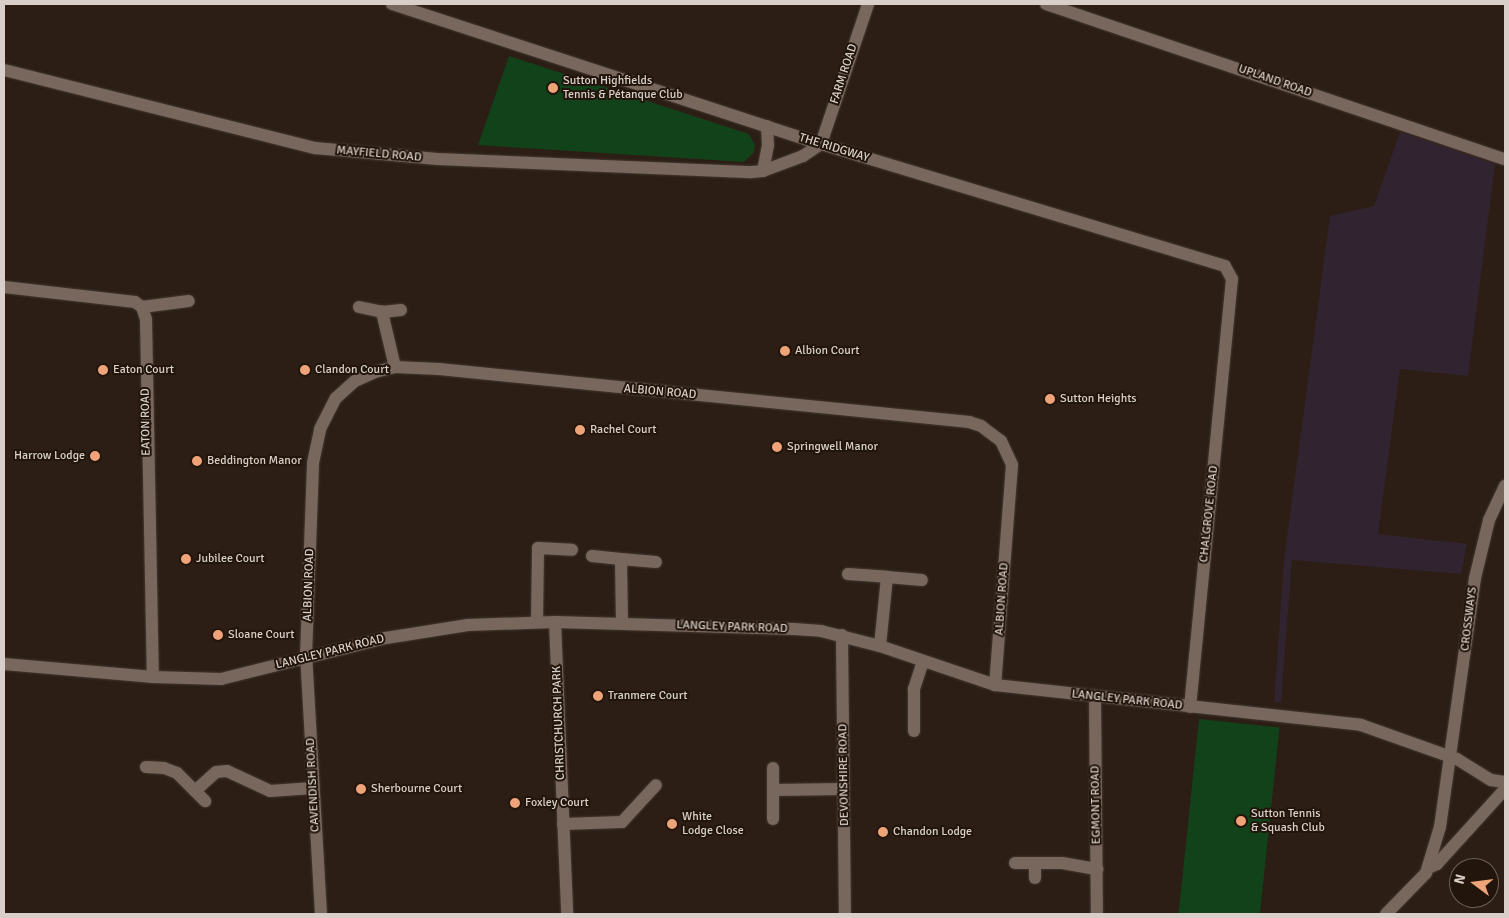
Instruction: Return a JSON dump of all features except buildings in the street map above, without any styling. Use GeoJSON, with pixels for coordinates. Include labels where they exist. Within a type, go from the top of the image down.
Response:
{"type":"FeatureCollection","features":[{"type":"Feature","properties":{"kind":"street","name":"THE RIDGWAY"},"geometry":{"type":"LineString","coordinates":[[392,4],[821,144],[1225,266],[1232,279],[1228,320]]}},
{"type":"Feature","properties":{"kind":"street","name":"FARM ROAD"},"geometry":{"type":"LineString","coordinates":[[821,144],[868,4]]}},
{"type":"Feature","properties":{"kind":"street","name":"UPLAND ROAD"},"geometry":{"type":"LineString","coordinates":[[1046,4],[1505,159]]}},
{"type":"Feature","properties":{"kind":"street","name":"MAYFIELD ROAD"},"geometry":{"type":"LineString","coordinates":[[4,70],[315,148],[438,159],[763,171],[803,156],[821,144]]}},
{"type":"Feature","properties":{"kind":"street"},"geometry":{"type":"LineString","coordinates":[[763,171],[768,146],[767,126]]}},
{"type":"Feature","properties":{"kind":"street"},"geometry":{"type":"LineString","coordinates":[[4,287],[134,302],[142,308],[189,301]]}},
{"type":"Feature","properties":{"kind":"street"},"geometry":{"type":"LineString","coordinates":[[359,307],[382,312],[401,310]]}},
{"type":"Feature","properties":{"kind":"street","name":"EATON ROAD"},"geometry":{"type":"LineString","coordinates":[[142,308],[146,319],[153,677]]}},
{"type":"Feature","properties":{"kind":"street"},"geometry":{"type":"LineString","coordinates":[[382,312],[395,367]]}},
{"type":"Feature","properties":{"kind":"street","name":"CHALGROVE ROAD"},"geometry":{"type":"LineString","coordinates":[[1190,707],[1228,320]]}},
{"type":"Feature","properties":{"kind":"street","name":"ALBION ROAD"},"geometry":{"type":"LineString","coordinates":[[306,656],[313,462],[320,429],[336,398],[355,381],[375,372],[395,367],[969,422],[981,426],[1001,441],[1012,465],[995,685]]}},
{"type":"Feature","properties":{"kind":"street","name":"CROSSWAYS"},"geometry":{"type":"LineString","coordinates":[[1428,868],[1445,809],[1450,758],[1475,578],[1490,520],[1505,485]]}},
{"type":"Feature","properties":{"kind":"street"},"geometry":{"type":"LineString","coordinates":[[525,547],[572,550]]}},
{"type":"Feature","properties":{"kind":"street"},"geometry":{"type":"LineString","coordinates":[[537,622],[538,548]]}},
{"type":"Feature","properties":{"kind":"street"},"geometry":{"type":"LineString","coordinates":[[592,556],[656,562]]}},
{"type":"Feature","properties":{"kind":"street"},"geometry":{"type":"LineString","coordinates":[[621,560],[622,623]]}},
{"type":"Feature","properties":{"kind":"street"},"geometry":{"type":"LineString","coordinates":[[848,574],[922,580]]}},
{"type":"Feature","properties":{"kind":"street"},"geometry":{"type":"LineString","coordinates":[[880,646],[887,577]]}},
{"type":"Feature","properties":{"kind":"street","name":"LANGLEY PARK ROAD"},"geometry":{"type":"LineString","coordinates":[[4,664],[153,677],[221,678],[306,656],[426,631],[537,622],[794,629],[842,636],[880,646],[995,685],[1361,725],[1450,758]]}},
{"type":"Feature","properties":{"kind":"street","name":"CHRISTCHURCH PARK"},"geometry":{"type":"LineString","coordinates":[[555,622],[567,914]]}},
{"type":"Feature","properties":{"kind":"street","name":"DEVONSHIRE ROAD"},"geometry":{"type":"LineString","coordinates":[[842,636],[845,914]]}},
{"type":"Feature","properties":{"kind":"street","name":"CAVENDISH ROAD"},"geometry":{"type":"LineString","coordinates":[[306,656],[320,914]]}},
{"type":"Feature","properties":{"kind":"street"},"geometry":{"type":"LineString","coordinates":[[914,731],[914,689],[923,661]]}},
{"type":"Feature","properties":{"kind":"street","name":"EGMONT ROAD"},"geometry":{"type":"LineString","coordinates":[[1095,696],[1097,914]]}},
{"type":"Feature","properties":{"kind":"street"},"geometry":{"type":"LineString","coordinates":[[1450,758],[1461,761],[1483,777],[1505,782]]}},
{"type":"Feature","properties":{"kind":"street"},"geometry":{"type":"LineString","coordinates":[[146,768],[164,768],[177,773],[206,801]]}},
{"type":"Feature","properties":{"kind":"street"},"geometry":{"type":"LineString","coordinates":[[773,768],[773,819]]}},
{"type":"Feature","properties":{"kind":"street"},"geometry":{"type":"LineString","coordinates":[[195,791],[216,772],[227,771],[270,790],[313,788]]}},
{"type":"Feature","properties":{"kind":"street"},"geometry":{"type":"LineString","coordinates":[[563,824],[622,822],[656,785]]}},
{"type":"Feature","properties":{"kind":"street"},"geometry":{"type":"LineString","coordinates":[[773,790],[844,789]]}},
{"type":"Feature","properties":{"kind":"street"},"geometry":{"type":"LineString","coordinates":[[1386,914],[1428,868],[1437,864],[1505,789]]}},
{"type":"Feature","properties":{"kind":"street"},"geometry":{"type":"LineString","coordinates":[[1015,863],[1062,863],[1097,869]]}},
{"type":"Feature","properties":{"kind":"street"},"geometry":{"type":"LineString","coordinates":[[1035,863],[1035,878]]}},
{"type":"Feature","properties":{"kind":"shaded area"},"geometry":{"type":"Polygon","coordinates":[[[1400,132],[1495,164],[1468,376],[1400,369],[1378,534],[1467,544],[1461,574],[1292,560],[1281,703],[1274,702],[1284,560],[1330,216],[1374,206],[1400,132]]]}},
{"type":"Feature","properties":{"kind":"green space","name":"Sutton Highfields Tennis & Pétanque Club"},"geometry":{"type":"Polygon","coordinates":[[[509,56],[749,134],[755,145],[754,152],[744,162],[478,145],[509,56]]]}},
{"type":"Feature","properties":{"kind":"green space","name":"Sutton Tennis & Squash Club"},"geometry":{"type":"Polygon","coordinates":[[[1199,719],[1280,727],[1260,914],[1179,913],[1199,719]]]}},
{"type":"Feature","properties":{"kind":"place","name":"Sutton Highfields Tennis & Pétanque Club"},"geometry":{"type":"Point","coordinates":[553,88]}},
{"type":"Feature","properties":{"kind":"place","name":"Albion Court"},"geometry":{"type":"Point","coordinates":[785,351]}},
{"type":"Feature","properties":{"kind":"place","name":"Eaton Court"},"geometry":{"type":"Point","coordinates":[103,370]}},
{"type":"Feature","properties":{"kind":"place","name":"Clandon Court"},"geometry":{"type":"Point","coordinates":[305,370]}},
{"type":"Feature","properties":{"kind":"place","name":"Sutton Heights"},"geometry":{"type":"Point","coordinates":[1050,399]}},
{"type":"Feature","properties":{"kind":"place","name":"Rachel Court"},"geometry":{"type":"Point","coordinates":[580,430]}},
{"type":"Feature","properties":{"kind":"place","name":"Springwell Manor"},"geometry":{"type":"Point","coordinates":[777,447]}},
{"type":"Feature","properties":{"kind":"place","name":"Harrow Lodge"},"geometry":{"type":"Point","coordinates":[95,456]}},
{"type":"Feature","properties":{"kind":"place","name":"Beddington Manor"},"geometry":{"type":"Point","coordinates":[197,461]}},
{"type":"Feature","properties":{"kind":"place","name":"Jubilee Court"},"geometry":{"type":"Point","coordinates":[186,559]}},
{"type":"Feature","properties":{"kind":"place","name":"Sloane Court"},"geometry":{"type":"Point","coordinates":[218,635]}},
{"type":"Feature","properties":{"kind":"place","name":"Tranmere Court"},"geometry":{"type":"Point","coordinates":[598,696]}},
{"type":"Feature","properties":{"kind":"place","name":"Sherbourne Court"},"geometry":{"type":"Point","coordinates":[361,789]}},
{"type":"Feature","properties":{"kind":"place","name":"Foxley Court"},"geometry":{"type":"Point","coordinates":[515,803]}},
{"type":"Feature","properties":{"kind":"place","name":"Sutton Tennis & Squash Club"},"geometry":{"type":"Point","coordinates":[1241,821]}},
{"type":"Feature","properties":{"kind":"place","name":"White Lodge Close"},"geometry":{"type":"Point","coordinates":[672,824]}},
{"type":"Feature","properties":{"kind":"place","name":"Chandon Lodge"},"geometry":{"type":"Point","coordinates":[883,832]}}]}
